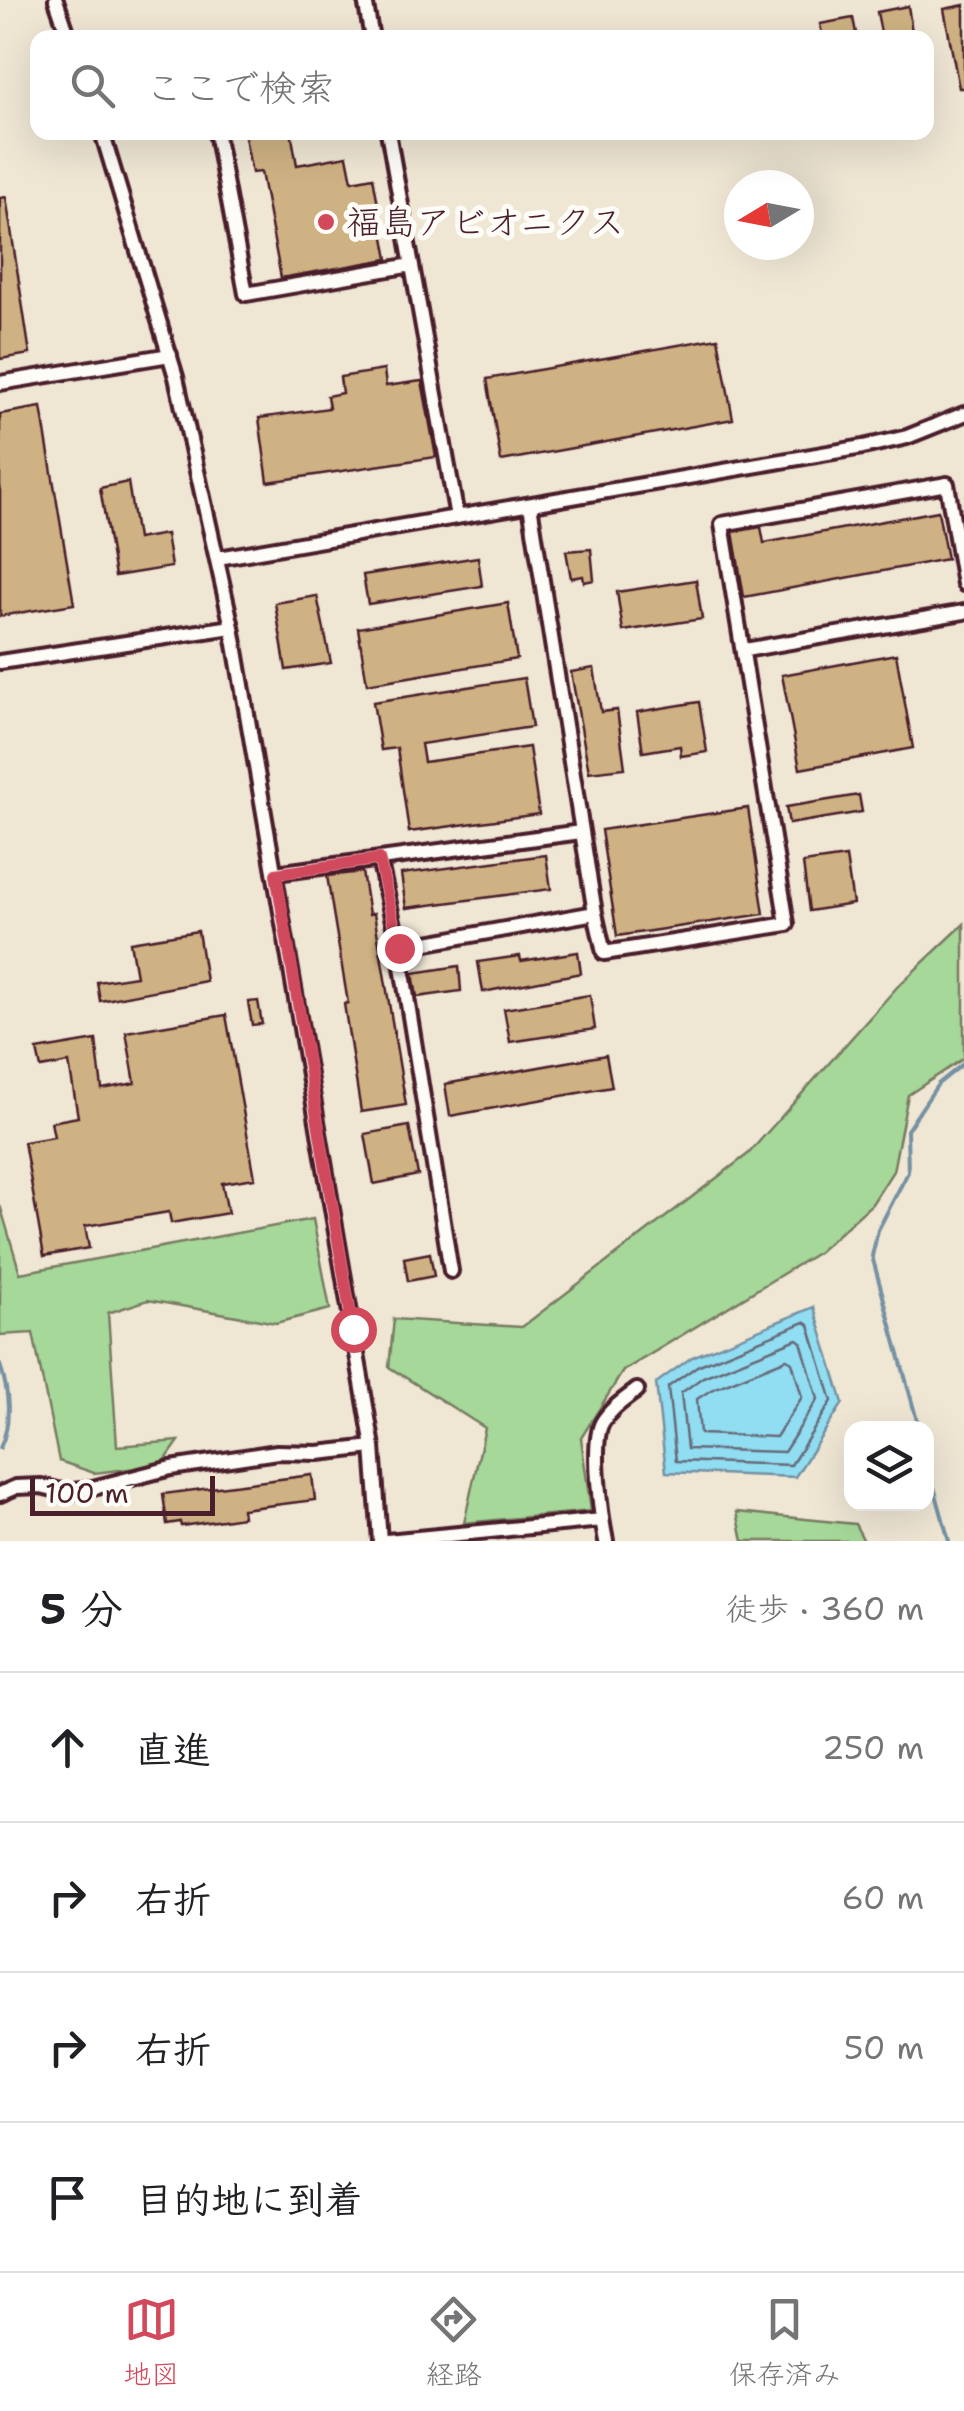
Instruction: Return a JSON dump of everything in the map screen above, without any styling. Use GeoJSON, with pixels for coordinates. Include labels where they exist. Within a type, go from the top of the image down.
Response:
{"type":"FeatureCollection","features":[{"type":"Feature","properties":{"kind":"street"},"geometry":{"type":"LineString","coordinates":[[56,0],[66,30]]}},
{"type":"Feature","properties":{"kind":"street"},"geometry":{"type":"LineString","coordinates":[[365,0],[371,30]]}},
{"type":"Feature","properties":{"kind":"street"},"geometry":{"type":"LineString","coordinates":[[104,140],[170,355],[232,626],[373,1447],[383,1541],[602,1520]]}},
{"type":"Feature","properties":{"kind":"street"},"geometry":{"type":"LineString","coordinates":[[217,140],[246,294],[412,265]]}},
{"type":"Feature","properties":{"kind":"street"},"geometry":{"type":"LineString","coordinates":[[389,140],[457,516]]}},
{"type":"Feature","properties":{"kind":"street"},"geometry":{"type":"LineString","coordinates":[[0,383],[170,355]]}},
{"type":"Feature","properties":{"kind":"street"},"geometry":{"type":"LineString","coordinates":[[218,558],[863,447],[907,437],[964,414]]}},
{"type":"Feature","properties":{"kind":"street"},"geometry":{"type":"LineString","coordinates":[[530,505],[604,954],[787,924],[722,524],[947,484],[964,584]]}},
{"type":"Feature","properties":{"kind":"street"},"geometry":{"type":"LineString","coordinates":[[745,650],[964,612]]}},
{"type":"Feature","properties":{"kind":"street"},"geometry":{"type":"LineString","coordinates":[[0,662],[232,626]]}},
{"type":"Feature","properties":{"kind":"street"},"geometry":{"type":"LineString","coordinates":[[276,874],[581,832]]}},
{"type":"Feature","properties":{"kind":"street"},"geometry":{"type":"LineString","coordinates":[[379,859],[399,948],[450,1271]]}},
{"type":"Feature","properties":{"kind":"street"},"geometry":{"type":"LineString","coordinates":[[399,948],[595,913]]}},
{"type":"Feature","properties":{"kind":"street"},"geometry":{"type":"LineString","coordinates":[[606,1541],[596,1445],[600,1426],[636,1390]]}},
{"type":"Feature","properties":{"kind":"street"},"geometry":{"type":"LineString","coordinates":[[0,1494],[16,1486],[66,1492],[89,1489],[171,1468],[278,1452],[318,1453],[373,1447]]}},
{"type":"Feature","properties":{"kind":"green space"},"geometry":{"type":"Polygon","coordinates":[[[964,924],[964,1058],[908,1095],[893,1171],[872,1204],[817,1253],[623,1371],[581,1438],[591,1511],[464,1523],[485,1428],[389,1367],[394,1319],[522,1327],[748,1154],[898,986],[964,924]]]}},
{"type":"Feature","properties":{"kind":"green space"},"geometry":{"type":"Polygon","coordinates":[[[0,1205],[20,1273],[313,1219],[330,1309],[276,1323],[148,1300],[108,1313],[117,1446],[179,1441],[162,1465],[94,1473],[59,1461],[33,1333],[0,1335],[0,1205]]]}},
{"type":"Feature","properties":{"kind":"green space"},"geometry":{"type":"Polygon","coordinates":[[[737,1512],[855,1524],[864,1541],[743,1541],[737,1512]]]}},
{"type":"Feature","properties":{"kind":"water"},"geometry":{"type":"Polygon","coordinates":[[[814,1307],[843,1403],[795,1477],[666,1472],[656,1383],[692,1357],[814,1307]]]}},
{"type":"Feature","properties":{"kind":"building"},"geometry":{"type":"Polygon","coordinates":[[[964,5],[964,88],[959,88],[944,9],[964,5]]]}},
{"type":"Feature","properties":{"kind":"building"},"geometry":{"type":"Polygon","coordinates":[[[908,6],[912,30],[880,30],[877,12],[908,6]]]}},
{"type":"Feature","properties":{"kind":"building"},"geometry":{"type":"Polygon","coordinates":[[[853,18],[855,30],[821,30],[820,24],[853,18]]]}},
{"type":"Feature","properties":{"kind":"building","name":"福島アビオニクス"},"geometry":{"type":"Polygon","coordinates":[[[246,140],[292,140],[297,165],[347,156],[352,181],[373,177],[388,259],[281,278],[261,172],[252,173],[246,140]]]}},
{"type":"Feature","properties":{"kind":"building"},"geometry":{"type":"Polygon","coordinates":[[[6,197],[30,354],[0,359],[0,198],[6,197]]]}},
{"type":"Feature","properties":{"kind":"building"},"geometry":{"type":"Polygon","coordinates":[[[718,338],[733,419],[501,461],[487,379],[718,338]]]}},
{"type":"Feature","properties":{"kind":"building"},"geometry":{"type":"Polygon","coordinates":[[[384,370],[386,386],[422,381],[436,457],[268,482],[259,418],[329,408],[327,396],[342,393],[340,377],[384,370]]]}},
{"type":"Feature","properties":{"kind":"building"},"geometry":{"type":"Polygon","coordinates":[[[41,407],[74,604],[0,616],[0,414],[41,407]]]}},
{"type":"Feature","properties":{"kind":"building"},"geometry":{"type":"Polygon","coordinates":[[[128,482],[137,539],[166,534],[171,567],[115,576],[100,488],[128,482]]]}},
{"type":"Feature","properties":{"kind":"building"},"geometry":{"type":"Polygon","coordinates":[[[938,511],[947,559],[744,597],[733,532],[761,527],[764,543],[938,511]]]}},
{"type":"Feature","properties":{"kind":"building"},"geometry":{"type":"Polygon","coordinates":[[[591,549],[594,580],[584,582],[583,576],[571,578],[566,551],[591,549]]]}},
{"type":"Feature","properties":{"kind":"building"},"geometry":{"type":"Polygon","coordinates":[[[478,557],[482,586],[368,604],[363,575],[478,557]]]}},
{"type":"Feature","properties":{"kind":"building"},"geometry":{"type":"Polygon","coordinates":[[[696,580],[702,619],[623,631],[617,592],[696,580]]]}},
{"type":"Feature","properties":{"kind":"building"},"geometry":{"type":"Polygon","coordinates":[[[317,596],[331,663],[286,670],[275,603],[317,596]]]}},
{"type":"Feature","properties":{"kind":"building"},"geometry":{"type":"Polygon","coordinates":[[[508,603],[517,659],[367,684],[358,628],[508,603]]]}},
{"type":"Feature","properties":{"kind":"building"},"geometry":{"type":"Polygon","coordinates":[[[896,654],[913,748],[800,769],[782,675],[896,654]]]}},
{"type":"Feature","properties":{"kind":"building"},"geometry":{"type":"Polygon","coordinates":[[[594,668],[601,712],[617,710],[625,768],[589,772],[571,672],[594,668]]]}},
{"type":"Feature","properties":{"kind":"building"},"geometry":{"type":"Polygon","coordinates":[[[524,678],[532,727],[421,744],[424,762],[529,747],[539,814],[409,832],[397,748],[381,750],[373,702],[524,678]]]}},
{"type":"Feature","properties":{"kind":"building"},"geometry":{"type":"Polygon","coordinates":[[[699,702],[707,752],[681,756],[680,746],[643,752],[637,712],[699,702]]]}},
{"type":"Feature","properties":{"kind":"building"},"geometry":{"type":"Polygon","coordinates":[[[859,795],[862,812],[789,824],[786,807],[859,795]]]}},
{"type":"Feature","properties":{"kind":"building"},"geometry":{"type":"Polygon","coordinates":[[[748,808],[764,914],[617,936],[601,830],[748,808]]]}},
{"type":"Feature","properties":{"kind":"building"},"geometry":{"type":"Polygon","coordinates":[[[546,855],[551,889],[406,908],[401,874],[546,855]]]}},
{"type":"Feature","properties":{"kind":"building"},"geometry":{"type":"Polygon","coordinates":[[[846,857],[853,904],[809,911],[803,863],[846,857]]]}},
{"type":"Feature","properties":{"kind":"building"},"geometry":{"type":"Polygon","coordinates":[[[362,872],[369,914],[374,913],[406,1105],[361,1112],[327,876],[362,872]]]}},
{"type":"Feature","properties":{"kind":"building"},"geometry":{"type":"Polygon","coordinates":[[[198,931],[206,981],[100,1001],[97,982],[136,976],[130,942],[198,931]]]}},
{"type":"Feature","properties":{"kind":"building"},"geometry":{"type":"Polygon","coordinates":[[[578,952],[581,973],[483,992],[478,962],[520,956],[521,961],[578,952]]]}},
{"type":"Feature","properties":{"kind":"building"},"geometry":{"type":"Polygon","coordinates":[[[459,966],[461,991],[417,997],[413,973],[459,966]]]}},
{"type":"Feature","properties":{"kind":"building"},"geometry":{"type":"Polygon","coordinates":[[[590,995],[595,1029],[510,1042],[504,1009],[590,995]]]}},
{"type":"Feature","properties":{"kind":"building"},"geometry":{"type":"Polygon","coordinates":[[[258,1001],[262,1024],[252,1025],[248,1002],[258,1001]]]}},
{"type":"Feature","properties":{"kind":"building"},"geometry":{"type":"Polygon","coordinates":[[[226,1015],[255,1178],[222,1183],[228,1213],[171,1223],[169,1212],[85,1226],[89,1248],[44,1256],[24,1142],[54,1137],[51,1122],[78,1117],[69,1063],[41,1068],[37,1050],[96,1040],[102,1089],[135,1083],[126,1032],[226,1015]]]}},
{"type":"Feature","properties":{"kind":"building"},"geometry":{"type":"Polygon","coordinates":[[[606,1055],[612,1087],[450,1116],[445,1084],[606,1055]]]}},
{"type":"Feature","properties":{"kind":"building"},"geometry":{"type":"Polygon","coordinates":[[[409,1126],[418,1175],[374,1184],[365,1134],[409,1126]]]}},
{"type":"Feature","properties":{"kind":"building"},"geometry":{"type":"Polygon","coordinates":[[[430,1253],[434,1276],[408,1281],[404,1258],[430,1253]]]}},
{"type":"Feature","properties":{"kind":"building"},"geometry":{"type":"Polygon","coordinates":[[[312,1475],[315,1500],[242,1509],[243,1517],[181,1526],[180,1522],[167,1524],[163,1494],[312,1475]]]}},
{"type":"Feature","properties":{"kind":"waterway"},"geometry":{"type":"LineString","coordinates":[[917,1421],[872,1256],[878,1230],[908,1172],[907,1130],[938,1084],[964,1063]]}},
{"type":"Feature","properties":{"kind":"waterway"},"geometry":{"type":"LineString","coordinates":[[0,1365],[8,1407],[0,1448]]}},
{"type":"Feature","properties":{"kind":"waterway"},"geometry":{"type":"LineString","coordinates":[[934,1487],[949,1541]]}},
{"type":"Feature","properties":{"kind":"place","name":"福島アビオニクス"},"geometry":{"type":"Point","coordinates":[326,222]}},
{"type":"Feature","properties":{"kind":"route"},"geometry":{"type":"LineString","coordinates":[[353,1329],[276,874],[379,859],[399,948]]}}]}
